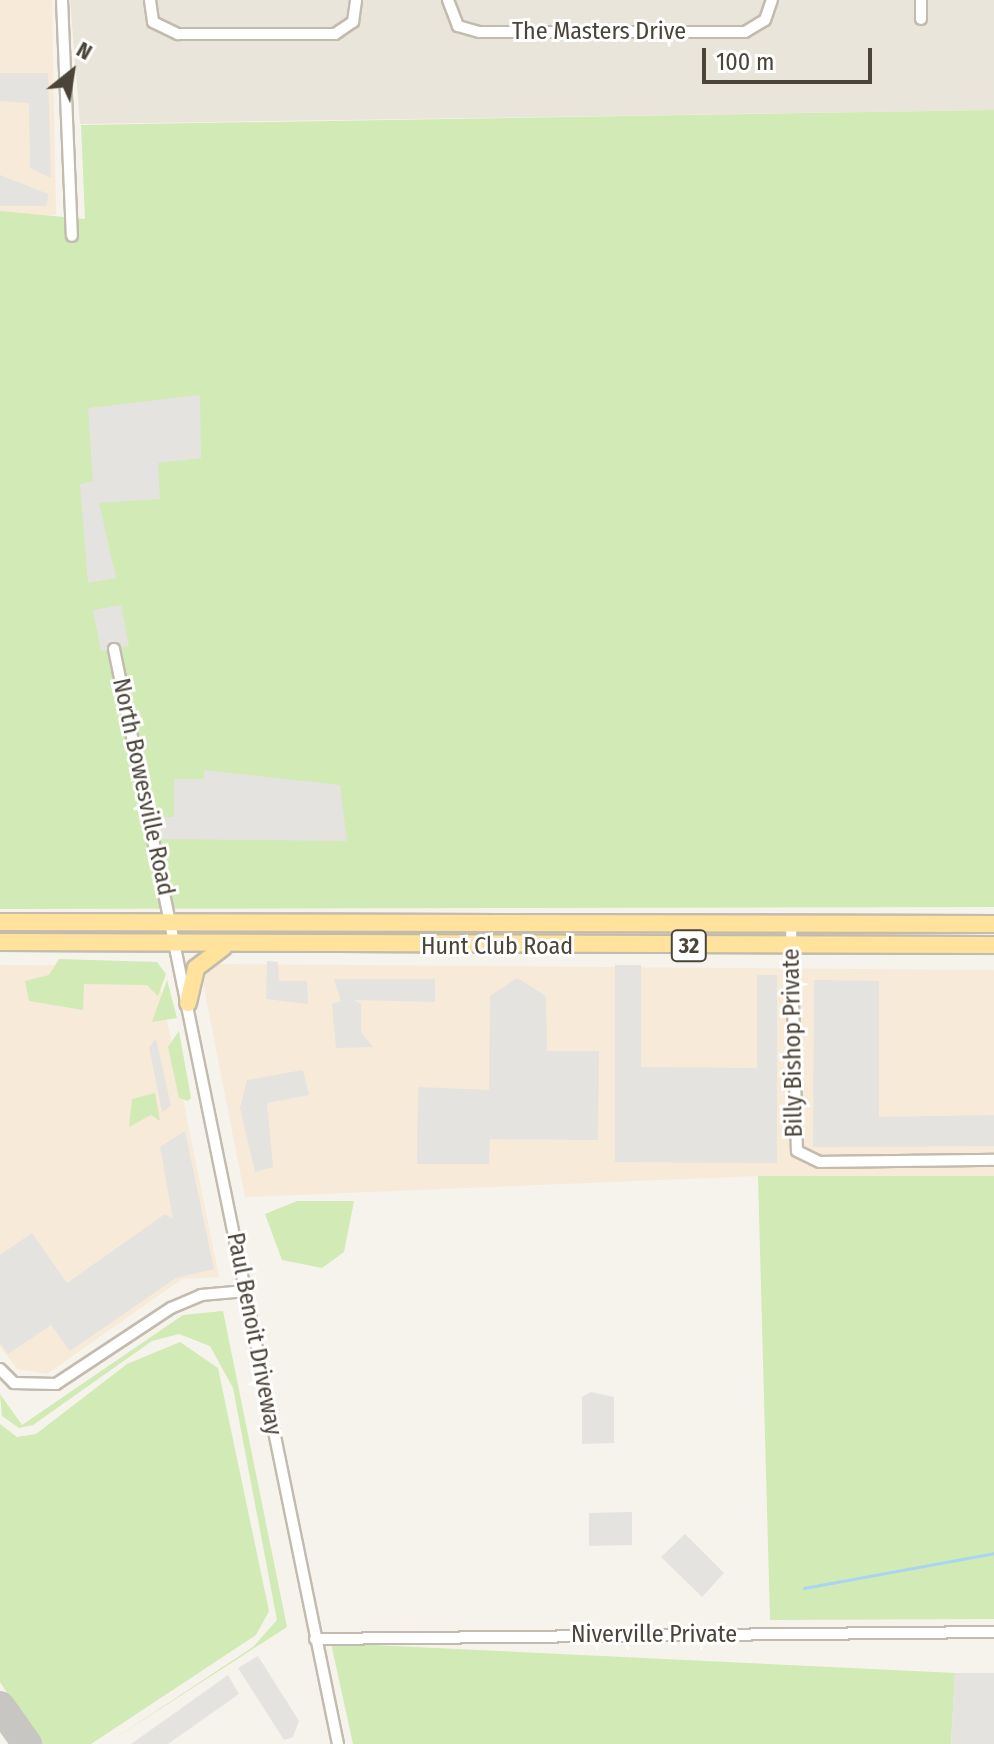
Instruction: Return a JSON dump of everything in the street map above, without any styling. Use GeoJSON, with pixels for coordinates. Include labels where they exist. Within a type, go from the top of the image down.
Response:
{"type":"FeatureCollection","features":[{"type":"Feature","properties":{"kind":"main road","name":"Hunt Club Road"},"geometry":{"type":"LineString","coordinates":[[0,922],[173,925],[994,924]]}},
{"type":"Feature","properties":{"kind":"main road","name":"Hunt Club Road"},"geometry":{"type":"LineString","coordinates":[[0,942],[227,946],[994,945]]}},
{"type":"Feature","properties":{"kind":"main road"},"geometry":{"type":"LineString","coordinates":[[188,1003],[200,963],[227,946]]}},
{"type":"Feature","properties":{"kind":"street"},"geometry":{"type":"LineString","coordinates":[[62,0],[72,236]]}},
{"type":"Feature","properties":{"kind":"street"},"geometry":{"type":"LineString","coordinates":[[150,0],[153,22],[178,34],[335,34],[353,22],[356,0]]}},
{"type":"Feature","properties":{"kind":"street","name":"The Masters Drive"},"geometry":{"type":"LineString","coordinates":[[448,0],[458,26],[745,32],[765,20],[772,0]]}},
{"type":"Feature","properties":{"kind":"street"},"geometry":{"type":"LineString","coordinates":[[921,0],[921,19]]}},
{"type":"Feature","properties":{"kind":"street","name":"North Bowesville Road"},"geometry":{"type":"LineString","coordinates":[[114,649],[173,925]]}},
{"type":"Feature","properties":{"kind":"street","name":"Paul Benoit Driveway"},"geometry":{"type":"LineString","coordinates":[[173,925],[338,1744]]}},
{"type":"Feature","properties":{"kind":"street","name":"Billy Bishop Private"},"geometry":{"type":"LineString","coordinates":[[791,925],[797,1151],[820,1162],[994,1160]]}},
{"type":"Feature","properties":{"kind":"street"},"geometry":{"type":"LineString","coordinates":[[0,1369],[14,1383],[56,1384],[171,1308],[201,1295],[246,1291]]}},
{"type":"Feature","properties":{"kind":"street","name":"Niverville Private"},"geometry":{"type":"LineString","coordinates":[[315,1639],[994,1632]]}},
{"type":"Feature","properties":{"kind":"shaded area"},"geometry":{"type":"Polygon","coordinates":[[[0,0],[52,0],[56,215],[0,216],[0,0]]]}},
{"type":"Feature","properties":{"kind":"shaded area"},"geometry":{"type":"Polygon","coordinates":[[[70,0],[994,0],[994,110],[80,124],[70,0]]]}},
{"type":"Feature","properties":{"kind":"shaded area"},"geometry":{"type":"Polygon","coordinates":[[[0,73],[48,73],[51,178],[30,168],[29,103],[0,101],[0,73]]]}},
{"type":"Feature","properties":{"kind":"shaded area"},"geometry":{"type":"Polygon","coordinates":[[[0,175],[48,194],[47,206],[0,206],[0,175]]]}},
{"type":"Feature","properties":{"kind":"shaded area"},"geometry":{"type":"Polygon","coordinates":[[[200,395],[201,458],[158,463],[160,499],[99,503],[116,578],[88,583],[80,484],[93,481],[88,408],[200,395]]]}},
{"type":"Feature","properties":{"kind":"shaded area"},"geometry":{"type":"Polygon","coordinates":[[[121,605],[129,646],[101,651],[93,610],[121,605]]]}},
{"type":"Feature","properties":{"kind":"shaded area"},"geometry":{"type":"Polygon","coordinates":[[[204,770],[340,785],[347,841],[154,839],[150,818],[174,817],[174,779],[204,779],[204,770]]]}},
{"type":"Feature","properties":{"kind":"shaded area"},"geometry":{"type":"Polygon","coordinates":[[[267,961],[278,962],[279,981],[307,981],[308,1004],[266,999],[267,961]]]}},
{"type":"Feature","properties":{"kind":"shaded area"},"geometry":{"type":"Polygon","coordinates":[[[215,964],[994,970],[994,1176],[758,1176],[245,1197],[202,978],[215,964]]]}},
{"type":"Feature","properties":{"kind":"shaded area"},"geometry":{"type":"Polygon","coordinates":[[[0,965],[156,966],[219,1277],[182,1279],[47,1374],[17,1369],[0,1347],[0,965]]]}},
{"type":"Feature","properties":{"kind":"shaded area"},"geometry":{"type":"Polygon","coordinates":[[[615,965],[641,965],[641,1067],[757,1068],[757,975],[777,975],[777,1163],[615,1162],[615,965]]]}},
{"type":"Feature","properties":{"kind":"shaded area"},"geometry":{"type":"Polygon","coordinates":[[[517,978],[546,996],[547,1051],[599,1051],[598,1140],[490,1139],[489,1164],[417,1164],[418,1087],[489,1090],[490,996],[517,978]]]}},
{"type":"Feature","properties":{"kind":"shaded area"},"geometry":{"type":"Polygon","coordinates":[[[334,979],[435,979],[435,1002],[354,1000],[361,1004],[361,1032],[373,1047],[336,1048],[332,1004],[341,1001],[334,979]]]}},
{"type":"Feature","properties":{"kind":"shaded area"},"geometry":{"type":"Polygon","coordinates":[[[814,980],[879,981],[879,1117],[994,1115],[994,1146],[813,1147],[814,980]]]}},
{"type":"Feature","properties":{"kind":"shaded area"},"geometry":{"type":"Polygon","coordinates":[[[156,1039],[171,1106],[162,1112],[149,1047],[156,1039]]]}},
{"type":"Feature","properties":{"kind":"shaded area"},"geometry":{"type":"Polygon","coordinates":[[[303,1070],[309,1095],[267,1103],[273,1167],[255,1172],[240,1108],[247,1080],[303,1070]]]}},
{"type":"Feature","properties":{"kind":"shaded area"},"geometry":{"type":"Polygon","coordinates":[[[185,1131],[214,1269],[176,1278],[70,1351],[51,1325],[8,1354],[0,1343],[0,1255],[32,1233],[67,1283],[165,1214],[173,1219],[160,1147],[185,1131]]]}},
{"type":"Feature","properties":{"kind":"shaded area"},"geometry":{"type":"Polygon","coordinates":[[[591,1392],[614,1397],[614,1443],[582,1444],[582,1397],[591,1392]]]}},
{"type":"Feature","properties":{"kind":"shaded area"},"geometry":{"type":"Polygon","coordinates":[[[632,1512],[632,1545],[589,1546],[589,1513],[632,1512]]]}},
{"type":"Feature","properties":{"kind":"shaded area"},"geometry":{"type":"Polygon","coordinates":[[[685,1534],[724,1573],[702,1597],[661,1557],[685,1534]]]}},
{"type":"Feature","properties":{"kind":"shaded area"},"geometry":{"type":"Polygon","coordinates":[[[258,1656],[299,1721],[293,1737],[284,1740],[238,1668],[258,1656]]]}},
{"type":"Feature","properties":{"kind":"shaded area"},"geometry":{"type":"Polygon","coordinates":[[[955,1673],[994,1673],[994,1744],[951,1744],[955,1673]]]}},
{"type":"Feature","properties":{"kind":"shaded area"},"geometry":{"type":"Polygon","coordinates":[[[228,1675],[239,1694],[168,1744],[131,1744],[228,1675]]]}},
{"type":"Feature","properties":{"kind":"green space"},"geometry":{"type":"Polygon","coordinates":[[[994,110],[994,907],[0,909],[0,211],[85,219],[81,125],[994,110]]]}},
{"type":"Feature","properties":{"kind":"green space"},"geometry":{"type":"Polygon","coordinates":[[[59,959],[157,962],[166,974],[158,996],[147,985],[84,984],[83,1010],[29,1001],[25,981],[49,975],[59,959]]]}},
{"type":"Feature","properties":{"kind":"green space"},"geometry":{"type":"Polygon","coordinates":[[[167,980],[177,1018],[152,1022],[163,991],[167,980]]]}},
{"type":"Feature","properties":{"kind":"green space"},"geometry":{"type":"Polygon","coordinates":[[[179,1031],[191,1098],[188,1101],[179,1098],[168,1047],[179,1031]]]}},
{"type":"Feature","properties":{"kind":"green space"},"geometry":{"type":"Polygon","coordinates":[[[155,1093],[160,1121],[151,1115],[129,1127],[132,1099],[155,1093]]]}},
{"type":"Feature","properties":{"kind":"green space"},"geometry":{"type":"Polygon","coordinates":[[[758,1176],[994,1176],[994,1619],[770,1620],[758,1176]]]}},
{"type":"Feature","properties":{"kind":"green space"},"geometry":{"type":"Polygon","coordinates":[[[297,1201],[354,1201],[344,1252],[322,1268],[282,1260],[265,1214],[297,1201]]]}},
{"type":"Feature","properties":{"kind":"green space"},"geometry":{"type":"Polygon","coordinates":[[[223,1311],[287,1627],[106,1744],[253,1647],[277,1620],[233,1388],[210,1346],[179,1334],[152,1341],[33,1425],[19,1428],[2,1416],[0,1394],[22,1425],[183,1315],[223,1311]]]}},
{"type":"Feature","properties":{"kind":"green space"},"geometry":{"type":"Polygon","coordinates":[[[180,1342],[218,1368],[269,1611],[256,1635],[91,1744],[41,1744],[0,1682],[0,1424],[17,1437],[36,1434],[127,1364],[180,1342]]]}},
{"type":"Feature","properties":{"kind":"green space"},"geometry":{"type":"Polygon","coordinates":[[[331,1643],[955,1673],[951,1744],[353,1744],[331,1643]]]}},
{"type":"Feature","properties":{"kind":"waterway"},"geometry":{"type":"LineString","coordinates":[[804,1588],[994,1553]]}},
{"type":"Feature","properties":{"kind":"taxiway"},"geometry":{"type":"LineString","coordinates":[[0,1706],[27,1744]]}}]}
